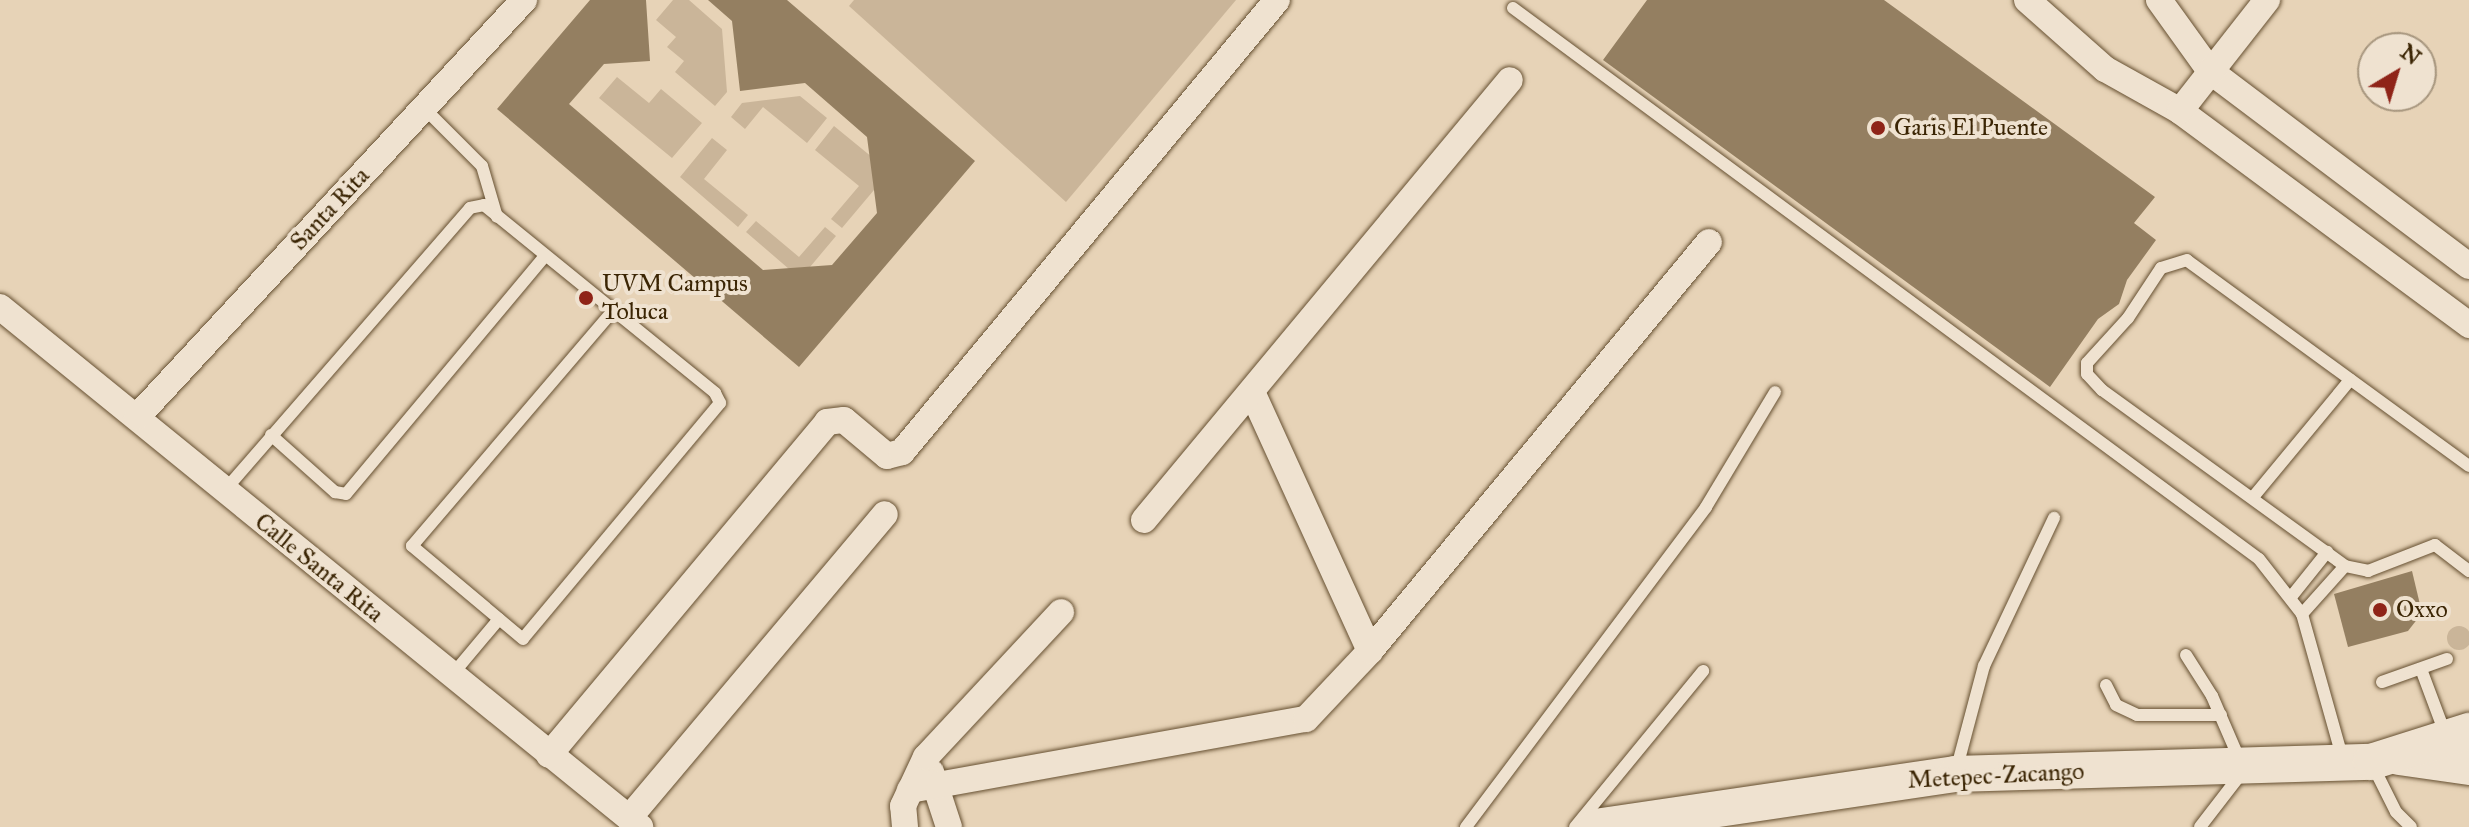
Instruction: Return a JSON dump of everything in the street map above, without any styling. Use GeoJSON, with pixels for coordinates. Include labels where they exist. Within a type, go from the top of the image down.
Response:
{"type":"FeatureCollection","features":[{"type":"Feature","properties":{"kind":"main road","name":"Metepec-Zacango"},"geometry":{"type":"LineString","coordinates":[[2371,761],[2458,735]]}},
{"type":"Feature","properties":{"kind":"main road","name":"Metepec-Zacango"},"geometry":{"type":"LineString","coordinates":[[1596,827],[1956,774],[2244,770],[2371,761],[2469,767]]}},
{"type":"Feature","properties":{"kind":"street","name":"Santa Rita"},"geometry":{"type":"LineString","coordinates":[[137,417],[524,0]]}},
{"type":"Feature","properties":{"kind":"street"},"geometry":{"type":"LineString","coordinates":[[549,755],[827,422],[844,420],[887,456],[902,452],[1277,0]]}},
{"type":"Feature","properties":{"kind":"street"},"geometry":{"type":"LineString","coordinates":[[2027,0],[2105,69],[2180,111],[2469,325]]}},
{"type":"Feature","properties":{"kind":"street"},"geometry":{"type":"LineString","coordinates":[[2159,0],[2210,71],[2469,266]]}},
{"type":"Feature","properties":{"kind":"street"},"geometry":{"type":"LineString","coordinates":[[2180,111],[2267,0]]}},
{"type":"Feature","properties":{"kind":"street"},"geometry":{"type":"LineString","coordinates":[[1144,520],[1510,80]]}},
{"type":"Feature","properties":{"kind":"street"},"geometry":{"type":"LineString","coordinates":[[905,827],[903,806],[923,788],[1293,723],[1318,710],[1709,242]]}},
{"type":"Feature","properties":{"kind":"street","name":"Calle Santa Rita"},"geometry":{"type":"LineString","coordinates":[[0,307],[634,823]]}},
{"type":"Feature","properties":{"kind":"street"},"geometry":{"type":"LineString","coordinates":[[1252,392],[1370,651]]}},
{"type":"Feature","properties":{"kind":"street"},"geometry":{"type":"LineString","coordinates":[[634,823],[885,514]]}},
{"type":"Feature","properties":{"kind":"street"},"geometry":{"type":"LineString","coordinates":[[949,827],[923,788],[926,757],[1061,612]]}},
{"type":"Feature","properties":{"kind":"lane"},"geometry":{"type":"LineString","coordinates":[[1513,8],[2239,544],[2291,597],[2302,614],[2396,812],[2411,827]]}},
{"type":"Feature","properties":{"kind":"lane"},"geometry":{"type":"LineString","coordinates":[[424,108],[482,166],[497,217]]}},
{"type":"Feature","properties":{"kind":"lane"},"geometry":{"type":"LineString","coordinates":[[225,490],[470,208],[484,205],[715,393],[719,410],[523,639],[412,546],[613,311]]}},
{"type":"Feature","properties":{"kind":"lane"},"geometry":{"type":"LineString","coordinates":[[271,435],[335,492],[346,494],[545,256]]}},
{"type":"Feature","properties":{"kind":"lane"},"geometry":{"type":"LineString","coordinates":[[2469,466],[2187,260],[2161,268],[2128,318],[2087,363],[2087,374],[2102,390],[2254,496],[2345,566],[2368,571],[2435,545],[2469,571]]}},
{"type":"Feature","properties":{"kind":"lane"},"geometry":{"type":"LineString","coordinates":[[2254,496],[2350,380]]}},
{"type":"Feature","properties":{"kind":"lane"},"geometry":{"type":"LineString","coordinates":[[1466,827],[1706,507],[1775,392]]}},
{"type":"Feature","properties":{"kind":"lane"},"geometry":{"type":"LineString","coordinates":[[1956,774],[1984,666],[2054,518]]}},
{"type":"Feature","properties":{"kind":"lane"},"geometry":{"type":"LineString","coordinates":[[2291,597],[2327,552]]}},
{"type":"Feature","properties":{"kind":"lane"},"geometry":{"type":"LineString","coordinates":[[2302,614],[2345,566]]}},
{"type":"Feature","properties":{"kind":"lane"},"geometry":{"type":"LineString","coordinates":[[451,677],[499,619]]}},
{"type":"Feature","properties":{"kind":"lane"},"geometry":{"type":"LineString","coordinates":[[2186,655],[2221,715],[2244,770],[2200,827]]}},
{"type":"Feature","properties":{"kind":"lane"},"geometry":{"type":"LineString","coordinates":[[2382,682],[2447,659]]}},
{"type":"Feature","properties":{"kind":"lane"},"geometry":{"type":"LineString","coordinates":[[2421,669],[2458,735]]}},
{"type":"Feature","properties":{"kind":"lane"},"geometry":{"type":"LineString","coordinates":[[1575,827],[1703,671]]}},
{"type":"Feature","properties":{"kind":"lane"},"geometry":{"type":"LineString","coordinates":[[2106,685],[2116,705],[2137,715],[2221,715]]}},
{"type":"Feature","properties":{"kind":"shaded area"},"geometry":{"type":"Polygon","coordinates":[[[673,0],[689,0],[722,29],[727,92],[715,106],[675,72],[684,61],[667,47],[676,37],[656,20],[673,0]]]}},
{"type":"Feature","properties":{"kind":"shaded area"},"geometry":{"type":"Polygon","coordinates":[[[854,0],[1236,0],[1066,202],[849,6],[854,0]]]}},
{"type":"Feature","properties":{"kind":"shaded area"},"geometry":{"type":"Polygon","coordinates":[[[617,77],[649,103],[661,89],[702,123],[672,158],[599,98],[617,77]]]}},
{"type":"Feature","properties":{"kind":"shaded area"},"geometry":{"type":"Polygon","coordinates":[[[800,96],[827,118],[807,143],[763,107],[745,129],[731,117],[742,103],[800,96]]]}},
{"type":"Feature","properties":{"kind":"shaded area"},"geometry":{"type":"Polygon","coordinates":[[[834,126],[878,162],[874,190],[842,228],[831,219],[859,186],[815,150],[834,126]]]}},
{"type":"Feature","properties":{"kind":"shaded area"},"geometry":{"type":"Polygon","coordinates":[[[712,138],[727,150],[704,179],[748,215],[738,227],[680,177],[712,138]]]}},
{"type":"Feature","properties":{"kind":"shaded area"},"geometry":{"type":"Polygon","coordinates":[[[756,221],[799,257],[825,227],[836,236],[810,267],[789,269],[746,232],[756,221]]]}},
{"type":"Feature","properties":{"kind":"shaded area"},"geometry":{"type":"Polygon","coordinates":[[[2459,626],[2468,629],[2471,638],[2468,647],[2459,650],[2450,647],[2447,638],[2450,629],[2459,626]]]}},
{"type":"Feature","properties":{"kind":"building"},"geometry":{"type":"Polygon","coordinates":[[[590,0],[646,0],[650,61],[604,64],[569,104],[763,270],[832,265],[877,213],[867,137],[805,83],[740,91],[732,21],[708,0],[787,0],[975,161],[799,367],[497,109],[590,0]]]}},
{"type":"Feature","properties":{"kind":"building","name":"Garis El Puente"},"geometry":{"type":"Polygon","coordinates":[[[1647,0],[1884,0],[2155,197],[2134,223],[2156,240],[2127,280],[2119,304],[2098,319],[2050,387],[1603,60],[1647,0]]]}},
{"type":"Feature","properties":{"kind":"building","name":"Oxxo"},"geometry":{"type":"Polygon","coordinates":[[[2412,571],[2422,613],[2408,631],[2348,647],[2334,594],[2412,571]]]}},
{"type":"Feature","properties":{"kind":"place","name":"Garis El Puente"},"geometry":{"type":"Point","coordinates":[1878,128]}},
{"type":"Feature","properties":{"kind":"place","name":"UVM Campus Toluca"},"geometry":{"type":"Point","coordinates":[586,298]}},
{"type":"Feature","properties":{"kind":"place","name":"Oxxo"},"geometry":{"type":"Point","coordinates":[2380,610]}}]}
